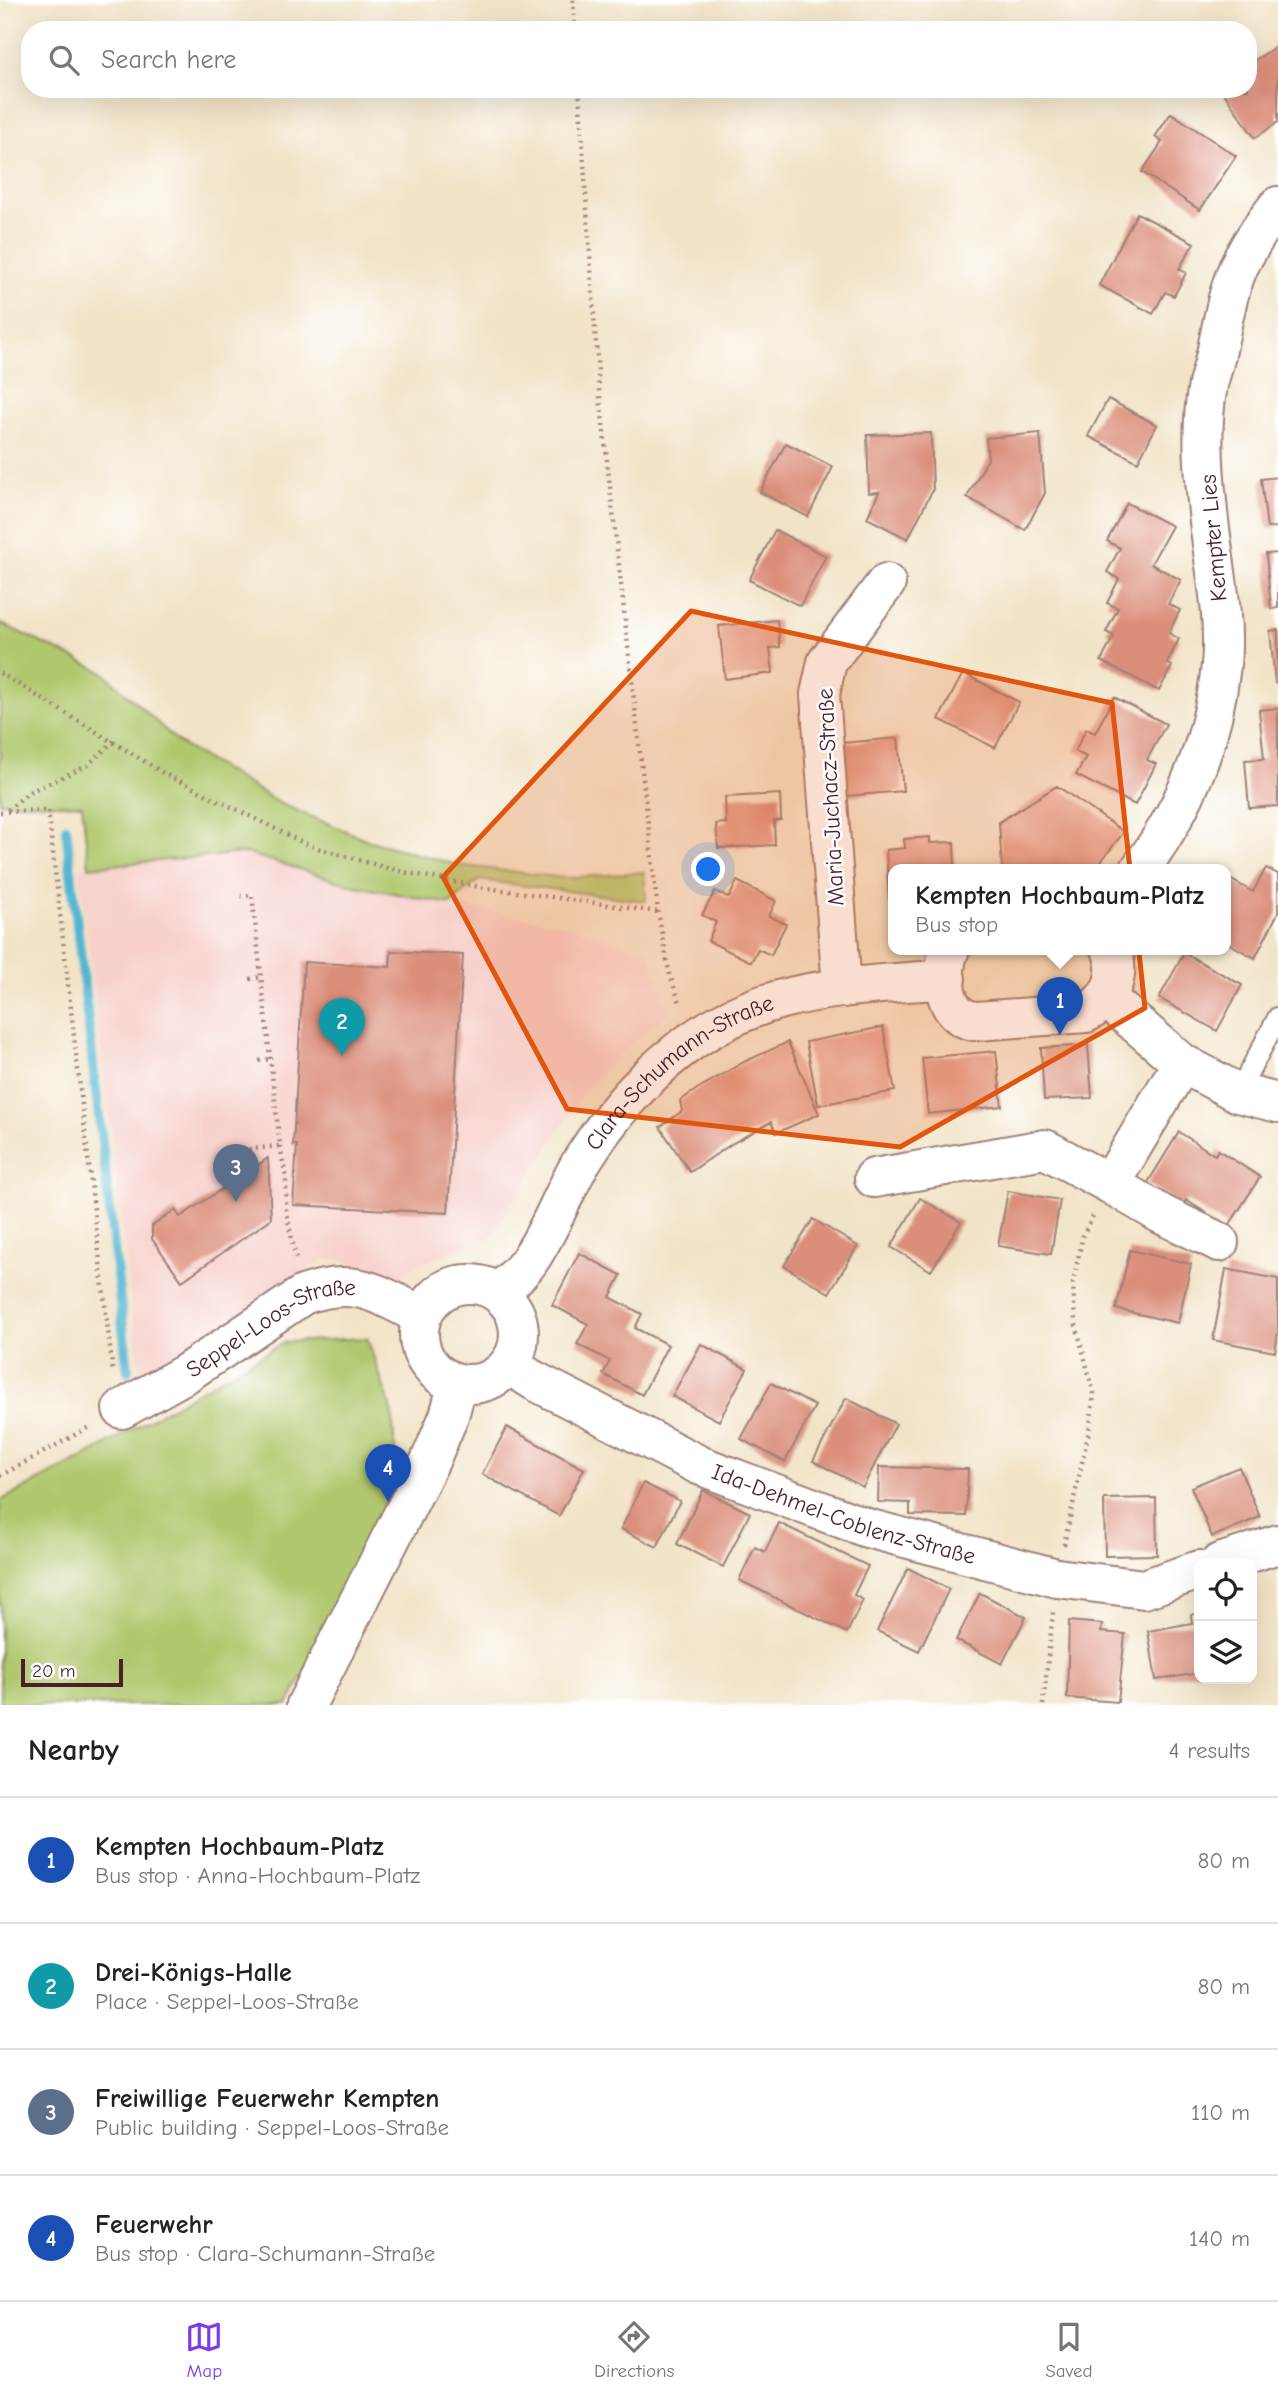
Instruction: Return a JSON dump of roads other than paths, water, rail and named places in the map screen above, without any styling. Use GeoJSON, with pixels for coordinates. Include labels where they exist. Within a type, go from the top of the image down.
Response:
{"type":"FeatureCollection","features":[{"type":"Feature","properties":{"kind":"street","name":"Kempter Lies"},"geometry":{"type":"LineString","coordinates":[[1144,864],[1164,835],[1190,786],[1200,759],[1216,695],[1221,663],[1221,629],[1207,496],[1204,419],[1208,385],[1230,291],[1241,260],[1278,205]]}},
{"type":"Feature","properties":{"kind":"street","name":"Maria-Juchacz-Straße"},"geometry":{"type":"LineString","coordinates":[[842,988],[820,694],[827,662],[886,583]]}},
{"type":"Feature","properties":{"kind":"street"},"geometry":{"type":"LineString","coordinates":[[948,964],[950,1005],[961,1018],[968,1021],[1086,1013],[1111,991],[1116,965],[1113,955]]}},
{"type":"Feature","properties":{"kind":"street","name":"Clara-Schumann-Straße"},"geometry":{"type":"LineString","coordinates":[[499,1293],[532,1258],[581,1163],[604,1126],[630,1094],[657,1068],[698,1038],[755,1007],[783,998],[842,988],[948,964]]}},
{"type":"Feature","properties":{"kind":"street"},"geometry":{"type":"LineString","coordinates":[[1106,998],[1182,1063],[1238,1093],[1278,1103]]}},
{"type":"Feature","properties":{"kind":"street"},"geometry":{"type":"LineString","coordinates":[[1110,1184],[1182,1063]]}},
{"type":"Feature","properties":{"kind":"street"},"geometry":{"type":"LineString","coordinates":[[874,1178],[1045,1149],[1161,1214],[1219,1242]]}},
{"type":"Feature","properties":{"kind":"street"},"geometry":{"type":"LineString","coordinates":[[470,1283],[486,1286],[499,1293],[509,1303],[519,1327],[516,1353],[509,1364],[499,1375],[472,1384],[458,1384],[433,1370],[424,1358],[418,1330],[430,1302],[455,1285],[470,1283]]}},
{"type":"Feature","properties":{"kind":"street","name":"Seppel-Loos-Straße"},"geometry":{"type":"LineString","coordinates":[[120,1410],[185,1374],[303,1295],[323,1287],[355,1286],[369,1290],[422,1316]]}},
{"type":"Feature","properties":{"kind":"street","name":"Ida-Dehmel-Coblenz-Straße"},"geometry":{"type":"LineString","coordinates":[[509,1364],[544,1386],[699,1465],[867,1528],[1057,1578],[1144,1589],[1194,1572]]}},
{"type":"Feature","properties":{"kind":"street"},"geometry":{"type":"LineString","coordinates":[[306,1705],[430,1461],[449,1416],[458,1384]]}},
{"type":"Feature","properties":{"kind":"street"},"geometry":{"type":"LineString","coordinates":[[1235,1558],[1278,1544]]}},
{"type":"Feature","properties":{"kind":"lane"},"geometry":{"type":"LineString","coordinates":[[1238,1093],[1278,1017]]}},
{"type":"Feature","properties":{"kind":"waterway"},"geometry":{"type":"LineString","coordinates":[[66,828],[128,1371]]}},
{"type":"Feature","properties":{"kind":"place","name":"Kempten Hochbaum-Platz"},"geometry":{"type":"Point","coordinates":[1060,1035]}},
{"type":"Feature","properties":{"kind":"place","name":"Drei-Königs-Halle"},"geometry":{"type":"Point","coordinates":[342,1056]}},
{"type":"Feature","properties":{"kind":"place","name":"Freiwillige Feuerwehr Kempten"},"geometry":{"type":"Point","coordinates":[236,1202]}},
{"type":"Feature","properties":{"kind":"place","name":"Feuerwehr"},"geometry":{"type":"Point","coordinates":[388,1502]}}]}
